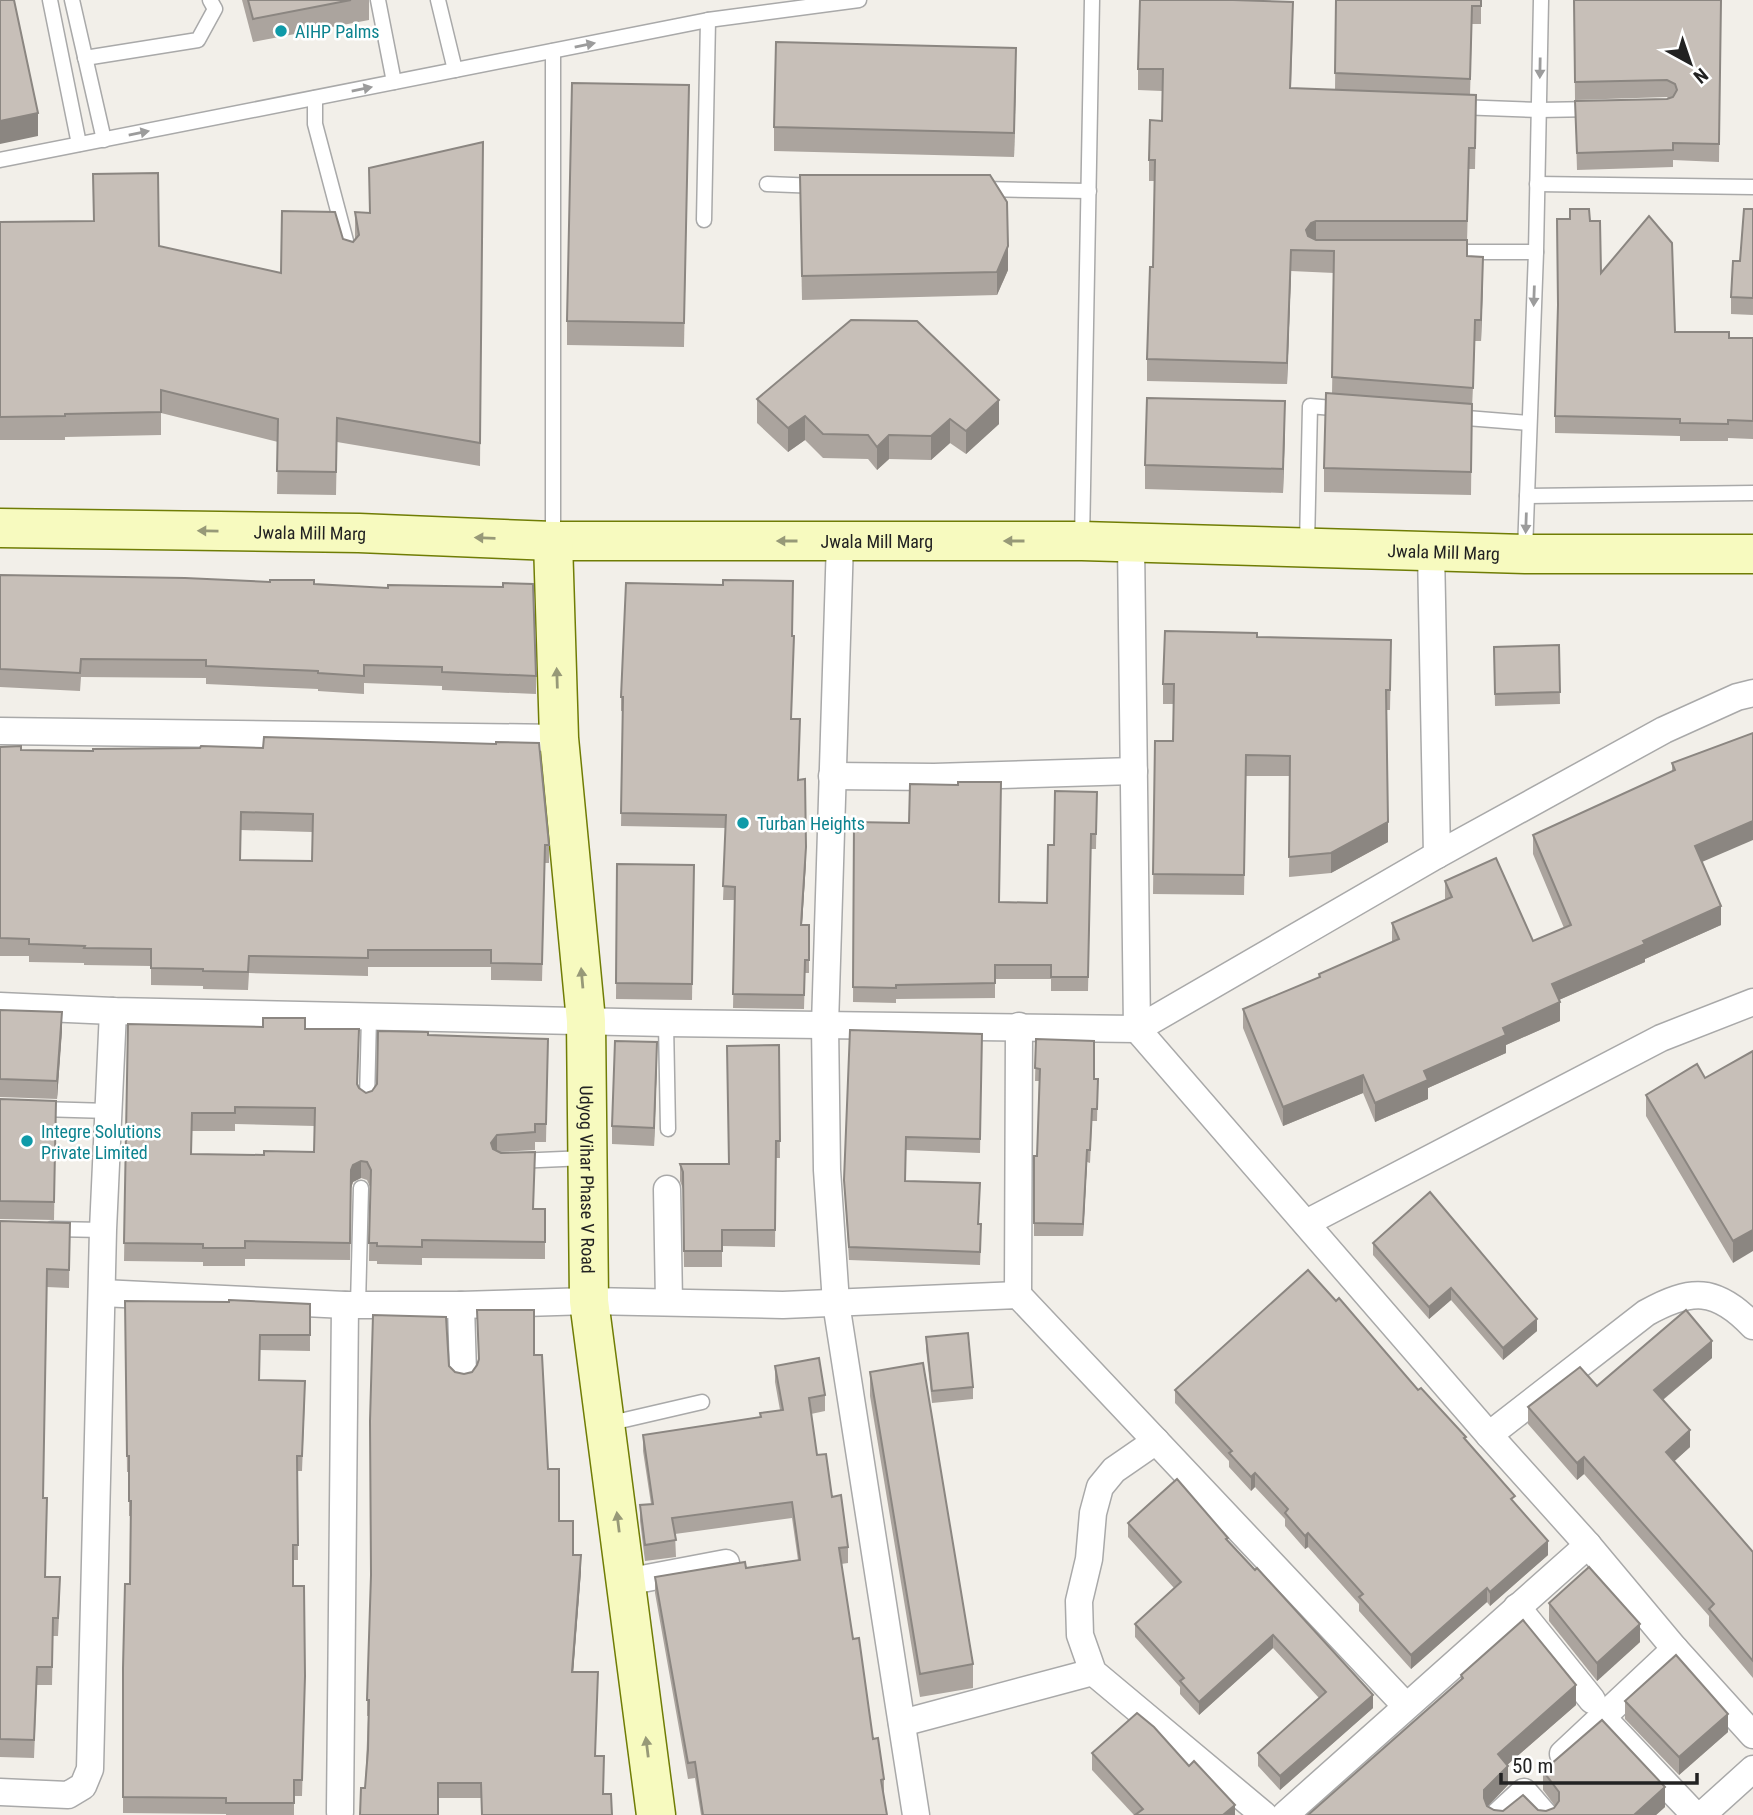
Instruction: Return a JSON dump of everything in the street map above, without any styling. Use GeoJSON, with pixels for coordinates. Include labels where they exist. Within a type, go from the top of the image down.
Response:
{"type":"FeatureCollection","features":[{"type":"Feature","properties":{"kind":"street","name":"Jwala Mill Marg"},"geometry":{"type":"LineString","coordinates":[[0,528],[359,533],[553,541],[1082,541],[1525,554],[1753,554]]}},
{"type":"Feature","properties":{"kind":"street","name":"Udyog Vihar Phase V Road"},"geometry":{"type":"LineString","coordinates":[[553,541],[559,738],[586,1021],[589,1301],[656,1815]]}},
{"type":"Feature","properties":{"kind":"street"},"geometry":{"type":"LineString","coordinates":[[840,541],[825,1024],[827,1170],[836,1303],[916,1815]]}},
{"type":"Feature","properties":{"kind":"street"},"geometry":{"type":"LineString","coordinates":[[1131,544],[1137,1028],[1489,1435],[1588,1545],[1675,1649],[1753,1735]]}},
{"type":"Feature","properties":{"kind":"street"},"geometry":{"type":"LineString","coordinates":[[1431,551],[1437,855]]}},
{"type":"Feature","properties":{"kind":"street"},"geometry":{"type":"LineString","coordinates":[[0,1006],[113,1011],[666,1023],[1137,1028],[1437,855],[1664,730],[1753,693]]}},
{"type":"Feature","properties":{"kind":"street"},"geometry":{"type":"LineString","coordinates":[[0,731],[559,738]]}},
{"type":"Feature","properties":{"kind":"street"},"geometry":{"type":"LineString","coordinates":[[832,776],[934,777],[1134,771]]}},
{"type":"Feature","properties":{"kind":"street"},"geometry":{"type":"LineString","coordinates":[[1306,1223],[1661,1038],[1753,1002]]}},
{"type":"Feature","properties":{"kind":"street"},"geometry":{"type":"LineString","coordinates":[[0,1792],[68,1795],[83,1786],[90,1769],[103,1230],[113,1011]]}},
{"type":"Feature","properties":{"kind":"street"},"geometry":{"type":"LineString","coordinates":[[1018,1026],[1018,1295],[1406,1706]]}},
{"type":"Feature","properties":{"kind":"street"},"geometry":{"type":"LineString","coordinates":[[667,1189],[669,1302]]}},
{"type":"Feature","properties":{"kind":"street"},"geometry":{"type":"LineString","coordinates":[[102,1293],[351,1305],[589,1301],[783,1304],[1018,1295]]}},
{"type":"Feature","properties":{"kind":"street"},"geometry":{"type":"LineString","coordinates":[[1489,1435],[1646,1313],[1672,1298],[1700,1293],[1731,1305],[1752,1323]]}},
{"type":"Feature","properties":{"kind":"street"},"geometry":{"type":"LineString","coordinates":[[340,1812],[351,1305]]}},
{"type":"Feature","properties":{"kind":"street"},"geometry":{"type":"LineString","coordinates":[[461,1305],[463,1374]]}},
{"type":"Feature","properties":{"kind":"street"},"geometry":{"type":"LineString","coordinates":[[1156,1441],[1114,1470],[1100,1487],[1093,1513],[1089,1559],[1079,1601],[1080,1635],[1093,1672],[1264,1815]]}},
{"type":"Feature","properties":{"kind":"street"},"geometry":{"type":"LineString","coordinates":[[1285,1815],[1588,1545]]}},
{"type":"Feature","properties":{"kind":"street"},"geometry":{"type":"LineString","coordinates":[[626,1582],[726,1563]]}},
{"type":"Feature","properties":{"kind":"street"},"geometry":{"type":"LineString","coordinates":[[1517,1607],[1597,1709],[1695,1815]]}},
{"type":"Feature","properties":{"kind":"street"},"geometry":{"type":"LineString","coordinates":[[1563,1754],[1597,1709],[1675,1649]]}},
{"type":"Feature","properties":{"kind":"street"},"geometry":{"type":"LineString","coordinates":[[902,1723],[1093,1672]]}},
{"type":"Feature","properties":{"kind":"street"},"geometry":{"type":"LineString","coordinates":[[1702,1815],[1753,1769]]}},
{"type":"Feature","properties":{"kind":"street"},"geometry":{"type":"LineString","coordinates":[[1499,1815],[1524,1792],[1544,1815]]}},
{"type":"Feature","properties":{"kind":"lane"},"geometry":{"type":"LineString","coordinates":[[50,0],[79,144]]}},
{"type":"Feature","properties":{"kind":"lane"},"geometry":{"type":"LineString","coordinates":[[72,0],[104,140]]}},
{"type":"Feature","properties":{"kind":"lane"},"geometry":{"type":"LineString","coordinates":[[85,58],[198,40],[215,9],[210,0]]}},
{"type":"Feature","properties":{"kind":"lane"},"geometry":{"type":"LineString","coordinates":[[378,0],[394,82]]}},
{"type":"Feature","properties":{"kind":"lane"},"geometry":{"type":"LineString","coordinates":[[438,0],[455,70]]}},
{"type":"Feature","properties":{"kind":"lane"},"geometry":{"type":"LineString","coordinates":[[0,160],[708,20],[859,0]]}},
{"type":"Feature","properties":{"kind":"lane"},"geometry":{"type":"LineString","coordinates":[[1082,541],[1093,0]]}},
{"type":"Feature","properties":{"kind":"lane"},"geometry":{"type":"LineString","coordinates":[[1525,554],[1541,0]]}},
{"type":"Feature","properties":{"kind":"lane"},"geometry":{"type":"LineString","coordinates":[[704,220],[708,20]]}},
{"type":"Feature","properties":{"kind":"lane"},"geometry":{"type":"LineString","coordinates":[[553,51],[553,541]]}},
{"type":"Feature","properties":{"kind":"lane"},"geometry":{"type":"LineString","coordinates":[[315,98],[315,124],[350,256]]}},
{"type":"Feature","properties":{"kind":"lane"},"geometry":{"type":"LineString","coordinates":[[1437,106],[1539,110],[1604,108]]}},
{"type":"Feature","properties":{"kind":"lane"},"geometry":{"type":"LineString","coordinates":[[767,184],[834,186]]}},
{"type":"Feature","properties":{"kind":"lane"},"geometry":{"type":"LineString","coordinates":[[1537,184],[1753,187]]}},
{"type":"Feature","properties":{"kind":"lane"},"geometry":{"type":"LineString","coordinates":[[968,189],[1089,191]]}},
{"type":"Feature","properties":{"kind":"lane"},"geometry":{"type":"LineString","coordinates":[[1437,252],[1535,252]]}},
{"type":"Feature","properties":{"kind":"lane"},"geometry":{"type":"LineString","coordinates":[[1307,548],[1310,406],[1351,409]]}},
{"type":"Feature","properties":{"kind":"lane"},"geometry":{"type":"LineString","coordinates":[[1434,415],[1530,423]]}},
{"type":"Feature","properties":{"kind":"lane"},"geometry":{"type":"LineString","coordinates":[[1527,496],[1753,493]]}},
{"type":"Feature","properties":{"kind":"lane"},"geometry":{"type":"LineString","coordinates":[[367,1101],[369,1016]]}},
{"type":"Feature","properties":{"kind":"lane"},"geometry":{"type":"LineString","coordinates":[[666,1023],[667,1129]]}},
{"type":"Feature","properties":{"kind":"lane"},"geometry":{"type":"LineString","coordinates":[[27,1108],[109,1111]]}},
{"type":"Feature","properties":{"kind":"lane"},"geometry":{"type":"LineString","coordinates":[[501,1161],[587,1158]]}},
{"type":"Feature","properties":{"kind":"lane"},"geometry":{"type":"LineString","coordinates":[[351,1305],[361,1188]]}},
{"type":"Feature","properties":{"kind":"lane"},"geometry":{"type":"LineString","coordinates":[[37,1229],[103,1230]]}},
{"type":"Feature","properties":{"kind":"lane"},"geometry":{"type":"LineString","coordinates":[[605,1424],[702,1402]]}},
{"type":"Feature","properties":{"kind":"building"},"geometry":{"type":"Polygon","coordinates":[[[0,0],[14,0],[38,113],[0,121],[0,0]]]}},
{"type":"Feature","properties":{"kind":"building"},"geometry":{"type":"Polygon","coordinates":[[[248,0],[351,0],[253,19],[248,0]]]}},
{"type":"Feature","properties":{"kind":"building"},"geometry":{"type":"Polygon","coordinates":[[[1140,0],[1293,2],[1290,88],[1476,95],[1475,148],[1469,148],[1467,221],[1316,221],[1306,230],[1308,236],[1316,240],[1467,240],[1467,256],[1483,257],[1481,320],[1475,320],[1473,388],[1332,377],[1334,251],[1291,250],[1287,363],[1147,359],[1150,267],[1153,267],[1155,160],[1149,160],[1150,120],[1162,121],[1163,69],[1138,69],[1140,0]]]}},
{"type":"Feature","properties":{"kind":"building"},"geometry":{"type":"Polygon","coordinates":[[[1336,0],[1481,0],[1481,6],[1472,6],[1470,79],[1335,73],[1336,0]]]}},
{"type":"Feature","properties":{"kind":"building"},"geometry":{"type":"Polygon","coordinates":[[[1574,0],[1721,0],[1719,144],[1673,143],[1673,150],[1577,153],[1575,101],[1667,99],[1673,97],[1677,90],[1675,84],[1667,80],[1575,82],[1574,0]]]}},
{"type":"Feature","properties":{"kind":"building"},"geometry":{"type":"Polygon","coordinates":[[[776,42],[1016,48],[1014,133],[774,127],[776,42]]]}},
{"type":"Feature","properties":{"kind":"building"},"geometry":{"type":"Polygon","coordinates":[[[572,83],[689,85],[684,323],[567,321],[572,83]]]}},
{"type":"Feature","properties":{"kind":"building"},"geometry":{"type":"Polygon","coordinates":[[[483,142],[480,443],[337,418],[336,472],[277,471],[278,419],[161,390],[161,412],[0,417],[0,222],[94,221],[93,174],[158,173],[159,246],[281,273],[282,211],[335,212],[343,239],[353,242],[359,235],[355,212],[370,213],[369,168],[483,142]]]}},
{"type":"Feature","properties":{"kind":"building"},"geometry":{"type":"Polygon","coordinates":[[[800,175],[990,175],[1007,202],[1008,246],[997,272],[802,276],[800,175]]]}},
{"type":"Feature","properties":{"kind":"building"},"geometry":{"type":"Polygon","coordinates":[[[1570,209],[1589,209],[1590,221],[1600,221],[1601,273],[1649,216],[1672,243],[1675,332],[1729,332],[1729,338],[1753,338],[1753,421],[1728,420],[1728,424],[1680,423],[1680,419],[1555,416],[1557,219],[1570,219],[1570,209]]]}},
{"type":"Feature","properties":{"kind":"building"},"geometry":{"type":"Polygon","coordinates":[[[1744,209],[1753,209],[1753,298],[1731,297],[1733,261],[1740,261],[1744,209]]]}},
{"type":"Feature","properties":{"kind":"building"},"geometry":{"type":"Polygon","coordinates":[[[851,320],[917,321],[999,400],[966,431],[950,419],[931,436],[889,435],[877,447],[868,435],[823,434],[805,416],[788,428],[757,399],[851,320]]]}},
{"type":"Feature","properties":{"kind":"building"},"geometry":{"type":"Polygon","coordinates":[[[1326,393],[1472,404],[1471,472],[1324,468],[1326,393]]]}},
{"type":"Feature","properties":{"kind":"building"},"geometry":{"type":"Polygon","coordinates":[[[1147,398],[1285,401],[1283,469],[1145,465],[1147,398]]]}},
{"type":"Feature","properties":{"kind":"building"},"geometry":{"type":"Polygon","coordinates":[[[0,575],[270,582],[314,580],[314,584],[388,588],[388,585],[503,587],[503,583],[533,584],[536,676],[442,672],[442,667],[364,665],[364,676],[206,666],[206,660],[81,659],[80,673],[0,669],[0,575]]]}},
{"type":"Feature","properties":{"kind":"building"},"geometry":{"type":"Polygon","coordinates":[[[723,580],[793,581],[791,719],[800,719],[798,780],[805,779],[806,847],[801,925],[809,925],[809,960],[805,960],[804,995],[733,994],[735,887],[723,886],[726,815],[621,813],[621,697],[626,583],[723,585],[723,580]]]}},
{"type":"Feature","properties":{"kind":"building"},"geometry":{"type":"Polygon","coordinates":[[[1165,631],[1257,633],[1257,637],[1391,640],[1390,690],[1386,690],[1388,822],[1331,853],[1289,857],[1290,756],[1246,755],[1244,875],[1153,874],[1155,741],[1173,741],[1174,684],[1163,684],[1165,631]]]}},
{"type":"Feature","properties":{"kind":"building"},"geometry":{"type":"Polygon","coordinates":[[[1559,645],[1560,692],[1495,694],[1494,647],[1559,645]]]}},
{"type":"Feature","properties":{"kind":"building"},"geometry":{"type":"Polygon","coordinates":[[[1753,733],[1753,821],[1695,846],[1721,906],[1643,941],[1645,944],[1552,984],[1560,1002],[1503,1028],[1506,1035],[1424,1071],[1428,1080],[1375,1103],[1363,1075],[1283,1107],[1243,1009],[1320,977],[1319,974],[1399,939],[1392,923],[1452,897],[1445,881],[1496,858],[1533,941],[1571,925],[1533,835],[1675,770],[1672,763],[1753,733]]]}},
{"type":"Feature","properties":{"kind":"building"},"geometry":{"type":"Polygon","coordinates":[[[264,737],[539,743],[549,845],[545,845],[542,964],[491,963],[491,950],[368,950],[368,958],[249,956],[248,972],[203,971],[151,968],[151,949],[29,944],[29,939],[0,938],[0,747],[93,751],[201,746],[263,748],[264,737]],[[241,812],[240,860],[312,861],[313,814],[241,812]]]}},
{"type":"Feature","properties":{"kind":"building"},"geometry":{"type":"Polygon","coordinates":[[[958,782],[1001,782],[999,902],[1047,903],[1048,845],[1054,845],[1055,791],[1097,792],[1096,834],[1091,834],[1088,977],[1051,977],[1051,965],[995,965],[995,983],[896,985],[896,988],[853,987],[854,822],[909,823],[910,784],[958,785],[958,782]]]}},
{"type":"Feature","properties":{"kind":"building"},"geometry":{"type":"Polygon","coordinates":[[[617,864],[694,865],[692,984],[616,983],[617,864]]]}},
{"type":"Feature","properties":{"kind":"building"},"geometry":{"type":"Polygon","coordinates":[[[0,1010],[62,1012],[57,1081],[0,1079],[0,1010]]]}},
{"type":"Feature","properties":{"kind":"building"},"geometry":{"type":"Polygon","coordinates":[[[263,1018],[305,1018],[305,1029],[359,1029],[357,1084],[366,1093],[372,1091],[377,1084],[378,1031],[548,1039],[546,1124],[535,1124],[535,1132],[497,1135],[491,1143],[493,1149],[501,1153],[535,1152],[533,1209],[545,1209],[545,1242],[422,1240],[422,1247],[377,1246],[377,1243],[369,1243],[371,1170],[367,1162],[361,1161],[353,1165],[351,1170],[350,1243],[245,1241],[245,1248],[203,1248],[203,1244],[124,1243],[128,1024],[263,1027],[263,1018]],[[235,1107],[235,1113],[192,1113],[191,1154],[264,1155],[264,1151],[314,1152],[315,1108],[235,1107]]]}},
{"type":"Feature","properties":{"kind":"building"},"geometry":{"type":"Polygon","coordinates":[[[850,1030],[982,1034],[980,1139],[906,1137],[905,1181],[980,1183],[980,1252],[849,1247],[844,1180],[850,1030]]]}},
{"type":"Feature","properties":{"kind":"building"},"geometry":{"type":"Polygon","coordinates":[[[1036,1039],[1094,1041],[1094,1079],[1098,1079],[1097,1109],[1092,1109],[1090,1150],[1087,1150],[1083,1224],[1034,1223],[1034,1156],[1037,1156],[1040,1069],[1035,1068],[1036,1039]]]}},
{"type":"Feature","properties":{"kind":"building"},"geometry":{"type":"Polygon","coordinates":[[[615,1041],[657,1042],[654,1128],[612,1126],[615,1041]]]}},
{"type":"Feature","properties":{"kind":"building"},"geometry":{"type":"Polygon","coordinates":[[[779,1045],[780,1141],[776,1141],[775,1230],[722,1230],[722,1251],[684,1251],[683,1172],[680,1164],[729,1164],[727,1046],[779,1045]]]}},
{"type":"Feature","properties":{"kind":"building"},"geometry":{"type":"Polygon","coordinates":[[[1753,1051],[1753,1230],[1733,1241],[1646,1095],[1697,1064],[1705,1078],[1753,1051]]]}},
{"type":"Feature","properties":{"kind":"building"},"geometry":{"type":"Polygon","coordinates":[[[0,1099],[56,1101],[54,1202],[0,1201],[0,1099]]]}},
{"type":"Feature","properties":{"kind":"building"},"geometry":{"type":"Polygon","coordinates":[[[1430,1192],[1537,1319],[1503,1348],[1451,1288],[1429,1307],[1373,1243],[1430,1192]]]}},
{"type":"Feature","properties":{"kind":"building"},"geometry":{"type":"Polygon","coordinates":[[[0,1221],[70,1223],[69,1270],[47,1269],[43,1498],[47,1498],[45,1577],[60,1577],[58,1618],[53,1618],[52,1667],[37,1667],[34,1740],[0,1739],[0,1221]]]}},
{"type":"Feature","properties":{"kind":"building"},"geometry":{"type":"Polygon","coordinates":[[[1308,1270],[1336,1301],[1339,1298],[1418,1390],[1421,1388],[1466,1437],[1464,1438],[1515,1496],[1511,1499],[1548,1541],[1490,1592],[1487,1588],[1411,1655],[1359,1597],[1363,1594],[1308,1533],[1305,1536],[1285,1513],[1288,1509],[1255,1473],[1251,1477],[1229,1453],[1232,1451],[1175,1390],[1308,1270]]]}},
{"type":"Feature","properties":{"kind":"building"},"geometry":{"type":"Polygon","coordinates":[[[229,1300],[310,1304],[310,1335],[260,1335],[259,1380],[305,1381],[302,1456],[297,1456],[298,1545],[293,1545],[293,1586],[304,1586],[302,1780],[294,1780],[294,1803],[226,1803],[226,1798],[123,1797],[125,1584],[130,1584],[131,1501],[127,1456],[125,1301],[229,1300]]]}},
{"type":"Feature","properties":{"kind":"building"},"geometry":{"type":"Polygon","coordinates":[[[477,1310],[534,1310],[534,1355],[542,1355],[548,1469],[559,1469],[559,1521],[573,1521],[573,1555],[581,1555],[572,1672],[598,1672],[595,1756],[604,1756],[603,1794],[611,1794],[612,1815],[482,1815],[481,1783],[438,1783],[438,1815],[360,1815],[361,1788],[365,1788],[368,1750],[373,1315],[446,1317],[449,1366],[455,1372],[464,1374],[472,1372],[479,1359],[477,1310]]]}},
{"type":"Feature","properties":{"kind":"building"},"geometry":{"type":"Polygon","coordinates":[[[1686,1310],[1712,1341],[1654,1390],[1690,1430],[1666,1452],[1753,1552],[1753,1661],[1709,1609],[1714,1604],[1584,1457],[1577,1463],[1528,1407],[1580,1367],[1597,1386],[1686,1310]]]}},
{"type":"Feature","properties":{"kind":"building"},"geometry":{"type":"Polygon","coordinates":[[[968,1333],[973,1387],[932,1391],[926,1337],[968,1333]]]}},
{"type":"Feature","properties":{"kind":"building"},"geometry":{"type":"Polygon","coordinates":[[[819,1358],[825,1395],[809,1398],[817,1455],[826,1454],[832,1497],[841,1495],[848,1547],[839,1548],[853,1639],[859,1638],[873,1739],[878,1738],[887,1815],[703,1815],[695,1762],[688,1763],[655,1577],[745,1562],[746,1568],[800,1560],[792,1502],[672,1518],[676,1540],[645,1545],[640,1505],[653,1504],[643,1435],[761,1417],[760,1413],[783,1410],[775,1366],[819,1358]]]}},
{"type":"Feature","properties":{"kind":"building"},"geometry":{"type":"Polygon","coordinates":[[[923,1363],[973,1664],[920,1674],[870,1372],[923,1363]]]}},
{"type":"Feature","properties":{"kind":"building"},"geometry":{"type":"Polygon","coordinates":[[[1177,1479],[1228,1538],[1226,1539],[1255,1570],[1257,1568],[1373,1695],[1280,1776],[1258,1753],[1326,1692],[1273,1635],[1199,1702],[1180,1681],[1184,1678],[1135,1624],[1181,1582],[1128,1523],[1177,1479]]]}},
{"type":"Feature","properties":{"kind":"building"},"geometry":{"type":"Polygon","coordinates":[[[1589,1567],[1640,1624],[1597,1663],[1549,1603],[1589,1567]]]}},
{"type":"Feature","properties":{"kind":"building"},"geometry":{"type":"Polygon","coordinates":[[[1523,1620],[1576,1685],[1498,1754],[1508,1766],[1484,1790],[1487,1806],[1503,1811],[1523,1795],[1538,1810],[1554,1808],[1559,1801],[1559,1792],[1543,1771],[1602,1720],[1665,1787],[1634,1815],[1308,1815],[1463,1678],[1461,1675],[1523,1620]]]}},
{"type":"Feature","properties":{"kind":"building"},"geometry":{"type":"Polygon","coordinates":[[[1676,1655],[1728,1714],[1679,1757],[1625,1701],[1676,1655]]]}},
{"type":"Feature","properties":{"kind":"building"},"geometry":{"type":"Polygon","coordinates":[[[1137,1713],[1154,1727],[1189,1766],[1194,1761],[1235,1805],[1223,1815],[1135,1815],[1143,1809],[1092,1753],[1137,1713]]]}},
{"type":"Feature","properties":{"kind":"place","name":"AIHP Palms"},"geometry":{"type":"Point","coordinates":[281,31]}},
{"type":"Feature","properties":{"kind":"place","name":"Turban Heights"},"geometry":{"type":"Point","coordinates":[743,823]}},
{"type":"Feature","properties":{"kind":"place","name":"Integre Solutions Private Limited"},"geometry":{"type":"Point","coordinates":[27,1141]}}]}
